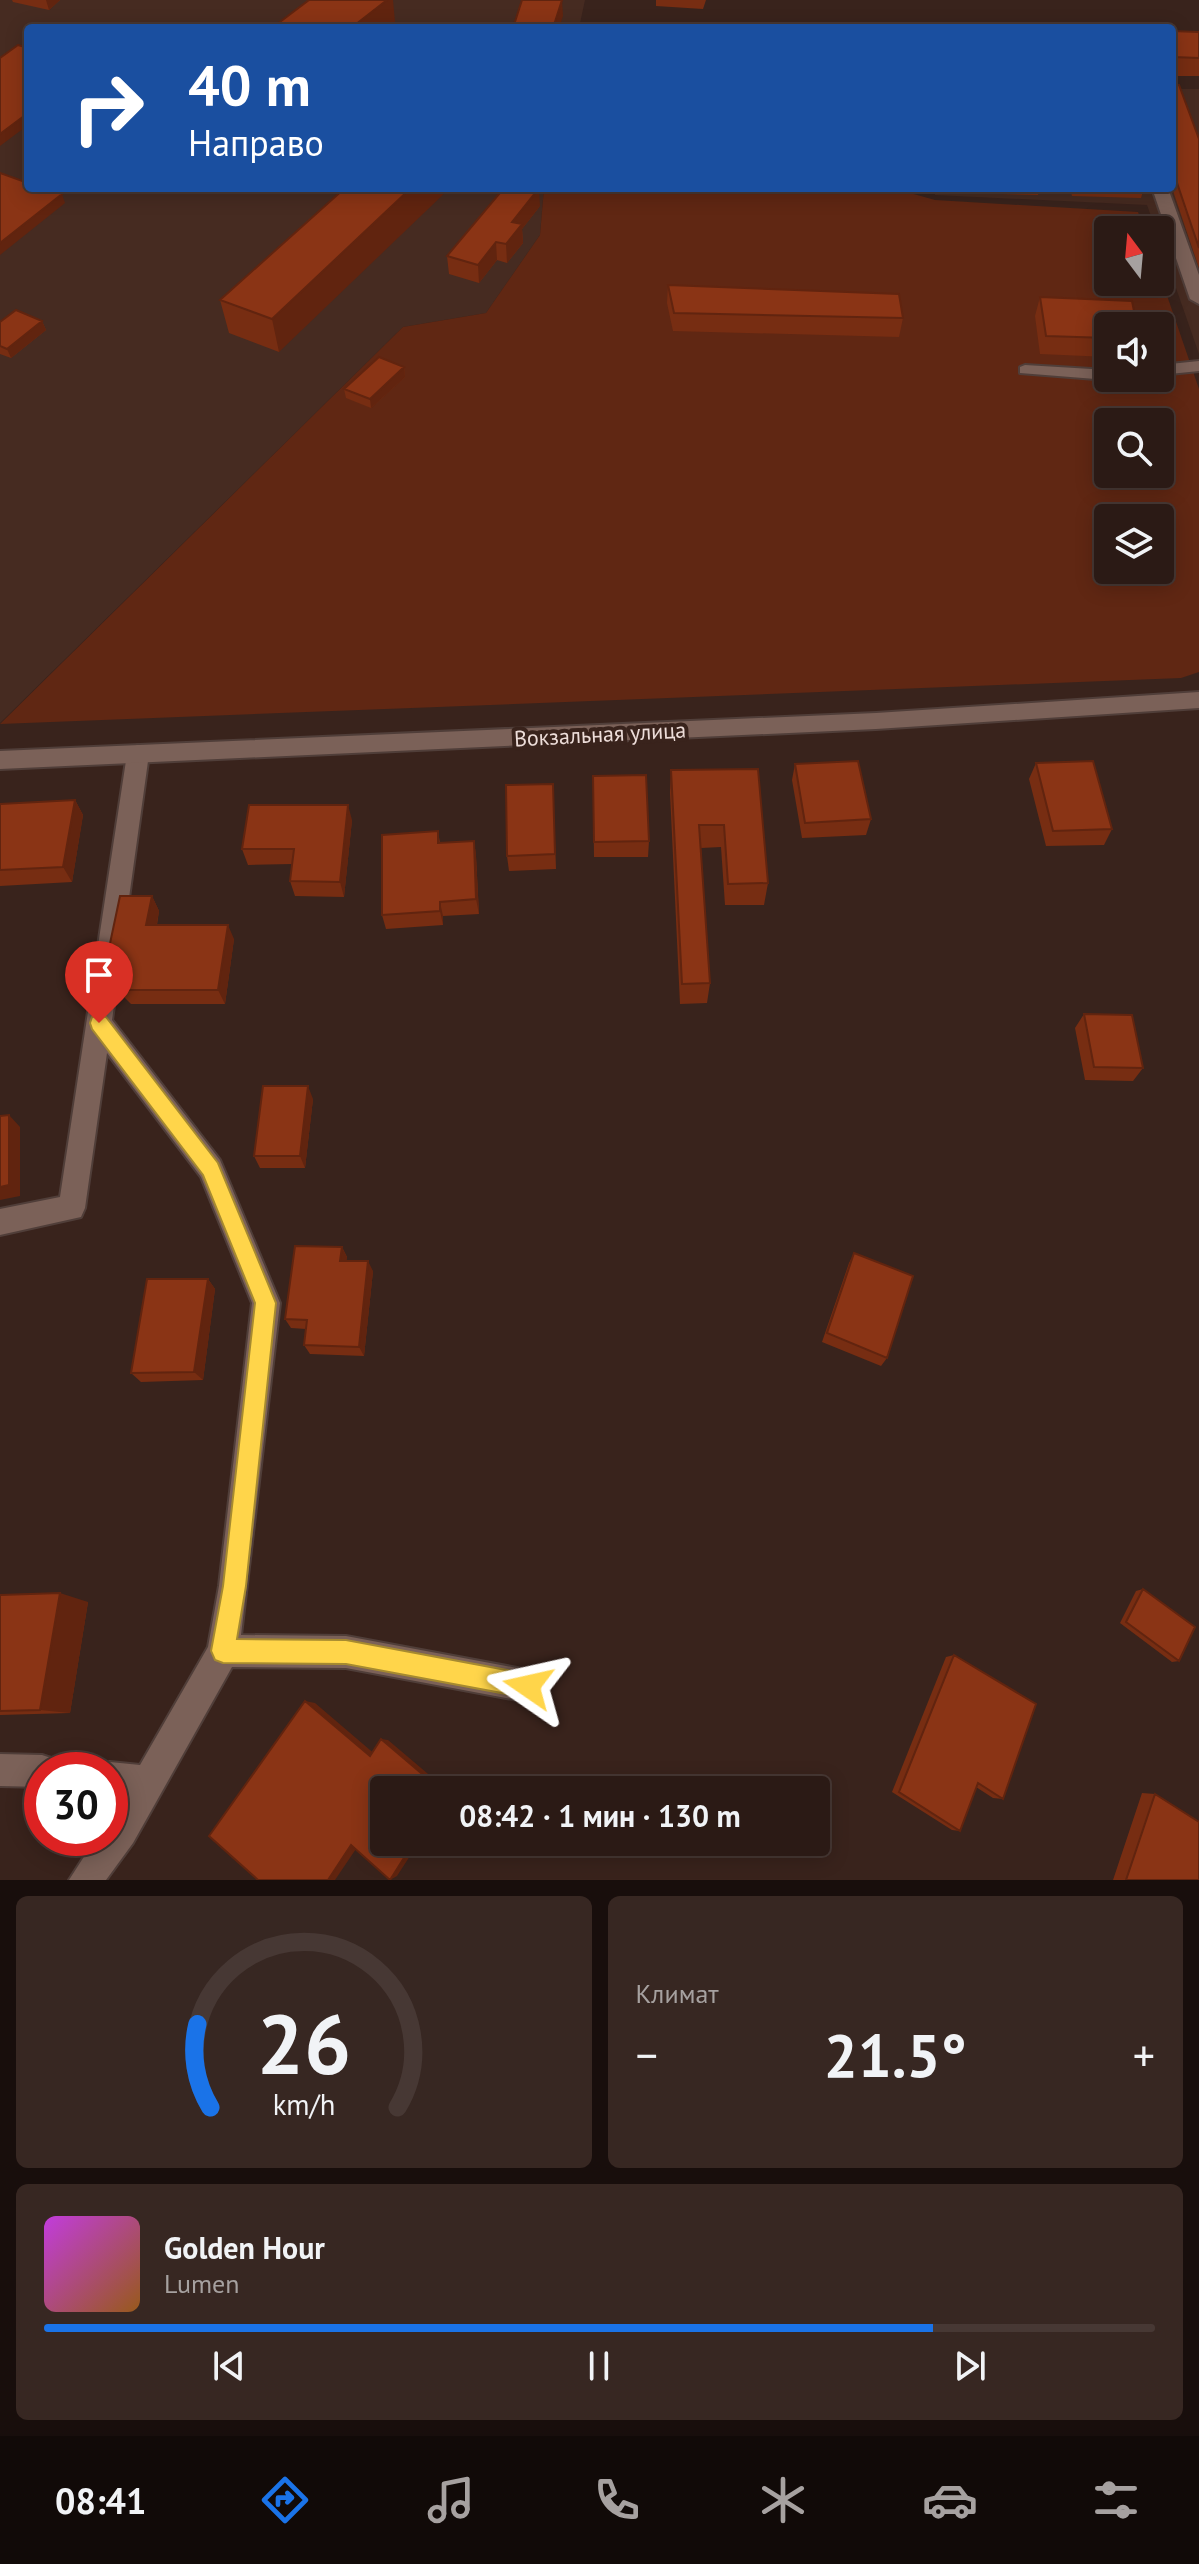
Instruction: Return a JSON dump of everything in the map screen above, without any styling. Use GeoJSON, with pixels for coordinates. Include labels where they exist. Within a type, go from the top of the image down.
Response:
{"type":"FeatureCollection","features":[{"type":"Feature","properties":{"kind":"street"},"geometry":{"type":"LineString","coordinates":[[1161,192],[1199,299]]}},
{"type":"Feature","properties":{"kind":"street","name":"Вокзальная улица"},"geometry":{"type":"LineString","coordinates":[[0,760],[861,722],[1199,700]]}},
{"type":"Feature","properties":{"kind":"street"},"geometry":{"type":"LineString","coordinates":[[0,1222],[72,1208],[138,754]]}},
{"type":"Feature","properties":{"kind":"street"},"geometry":{"type":"LineString","coordinates":[[86,1880],[121,1831],[223,1651],[234,1586],[266,1303],[211,1169],[99,1023]]}},
{"type":"Feature","properties":{"kind":"street"},"geometry":{"type":"LineString","coordinates":[[223,1651],[346,1652],[528,1686]]}},
{"type":"Feature","properties":{"kind":"street"},"geometry":{"type":"LineString","coordinates":[[0,1770],[24,1771]]}},
{"type":"Feature","properties":{"kind":"street"},"geometry":{"type":"LineString","coordinates":[[128,1780],[149,1783]]}},
{"type":"Feature","properties":{"kind":"lane"},"geometry":{"type":"LineString","coordinates":[[1174,369],[1199,366]]}},
{"type":"Feature","properties":{"kind":"lane"},"geometry":{"type":"LineString","coordinates":[[1025,370],[1094,374]]}},
{"type":"Feature","properties":{"kind":"shaded area"},"geometry":{"type":"Polygon","coordinates":[[[0,0],[585,0],[580,24],[24,24],[24,192],[544,192],[540,235],[486,313],[403,327],[0,723],[0,0]]]}},
{"type":"Feature","properties":{"kind":"shaded area"},"geometry":{"type":"Polygon","coordinates":[[[1176,89],[1199,89],[1199,354],[1174,282],[1174,216],[1151,216],[1147,205],[935,195],[935,192],[1176,192],[1176,89]]]}},
{"type":"Feature","properties":{"kind":"shaded area"},"geometry":{"type":"Polygon","coordinates":[[[544,192],[910,193],[935,200],[1138,212],[1140,216],[1094,216],[1094,296],[1167,296],[1173,312],[1094,312],[1094,392],[1174,392],[1174,316],[1199,389],[1199,672],[1181,678],[0,724],[403,327],[486,313],[540,235],[544,192]]]}},
{"type":"Feature","properties":{"kind":"building"},"geometry":{"type":"Polygon","coordinates":[[[309,0],[387,0],[356,24],[277,24],[309,0]]]}},
{"type":"Feature","properties":{"kind":"building"},"geometry":{"type":"Polygon","coordinates":[[[522,0],[562,0],[554,24],[514,24],[522,0]]]}},
{"type":"Feature","properties":{"kind":"building"},"geometry":{"type":"Polygon","coordinates":[[[1176,31],[1199,32],[1199,58],[1176,57],[1176,31]]]}},
{"type":"Feature","properties":{"kind":"building"},"geometry":{"type":"Polygon","coordinates":[[[18,45],[24,47],[24,116],[0,134],[0,58],[18,45]]]}},
{"type":"Feature","properties":{"kind":"building"},"geometry":{"type":"Polygon","coordinates":[[[1176,85],[1179,85],[1199,139],[1199,248],[1176,180],[1176,85]]]}},
{"type":"Feature","properties":{"kind":"building"},"geometry":{"type":"Polygon","coordinates":[[[0,173],[24,182],[24,192],[62,194],[0,243],[0,173]]]}},
{"type":"Feature","properties":{"kind":"building"},"geometry":{"type":"Polygon","coordinates":[[[341,192],[407,192],[272,319],[220,300],[341,192]]]}},
{"type":"Feature","properties":{"kind":"building"},"geometry":{"type":"Polygon","coordinates":[[[501,192],[536,192],[512,222],[522,224],[506,244],[496,242],[478,265],[447,256],[501,192]]]}},
{"type":"Feature","properties":{"kind":"building"},"geometry":{"type":"Polygon","coordinates":[[[668,285],[899,294],[903,318],[674,313],[668,285]]]}},
{"type":"Feature","properties":{"kind":"building"},"geometry":{"type":"Polygon","coordinates":[[[1040,297],[1132,301],[1134,312],[1094,312],[1094,338],[1046,336],[1040,297]]]}},
{"type":"Feature","properties":{"kind":"building"},"geometry":{"type":"Polygon","coordinates":[[[16,310],[42,321],[7,349],[0,346],[0,322],[16,310]]]}},
{"type":"Feature","properties":{"kind":"building"},"geometry":{"type":"Polygon","coordinates":[[[379,357],[404,367],[370,399],[344,389],[379,357]]]}},
{"type":"Feature","properties":{"kind":"building"},"geometry":{"type":"Polygon","coordinates":[[[858,761],[871,819],[805,823],[795,764],[858,761]]]}},
{"type":"Feature","properties":{"kind":"building"},"geometry":{"type":"Polygon","coordinates":[[[1093,761],[1112,829],[1053,831],[1036,763],[1093,761]]]}},
{"type":"Feature","properties":{"kind":"building"},"geometry":{"type":"Polygon","coordinates":[[[758,769],[768,883],[728,884],[724,825],[699,825],[710,983],[682,984],[671,770],[758,769]]]}},
{"type":"Feature","properties":{"kind":"building"},"geometry":{"type":"Polygon","coordinates":[[[646,775],[649,841],[594,842],[593,776],[646,775]]]}},
{"type":"Feature","properties":{"kind":"building"},"geometry":{"type":"Polygon","coordinates":[[[553,784],[555,854],[507,856],[506,785],[553,784]]]}},
{"type":"Feature","properties":{"kind":"building"},"geometry":{"type":"Polygon","coordinates":[[[75,800],[63,867],[0,870],[0,804],[75,800]]]}},
{"type":"Feature","properties":{"kind":"building"},"geometry":{"type":"Polygon","coordinates":[[[249,805],[348,805],[340,882],[290,881],[294,849],[242,849],[249,805]]]}},
{"type":"Feature","properties":{"kind":"building"},"geometry":{"type":"Polygon","coordinates":[[[438,831],[438,843],[474,841],[476,899],[440,902],[440,911],[382,915],[382,835],[438,831]]]}},
{"type":"Feature","properties":{"kind":"building"},"geometry":{"type":"Polygon","coordinates":[[[120,896],[152,896],[146,925],[228,925],[218,990],[123,990],[104,972],[120,896]]]}},
{"type":"Feature","properties":{"kind":"building"},"geometry":{"type":"Polygon","coordinates":[[[1084,1014],[1132,1015],[1143,1068],[1094,1067],[1084,1014]]]}},
{"type":"Feature","properties":{"kind":"building"},"geometry":{"type":"Polygon","coordinates":[[[263,1086],[308,1086],[300,1156],[254,1156],[263,1086]]]}},
{"type":"Feature","properties":{"kind":"building"},"geometry":{"type":"Polygon","coordinates":[[[9,1115],[9,1185],[0,1187],[0,1116],[9,1115]]]}},
{"type":"Feature","properties":{"kind":"building"},"geometry":{"type":"Polygon","coordinates":[[[295,1246],[342,1247],[340,1261],[368,1261],[359,1347],[304,1345],[307,1320],[285,1319],[295,1246]]]}},
{"type":"Feature","properties":{"kind":"building"},"geometry":{"type":"Polygon","coordinates":[[[854,1253],[913,1276],[887,1358],[827,1333],[854,1253]]]}},
{"type":"Feature","properties":{"kind":"building"},"geometry":{"type":"Polygon","coordinates":[[[147,1279],[208,1279],[194,1372],[131,1373],[147,1279]]]}},
{"type":"Feature","properties":{"kind":"building"},"geometry":{"type":"Polygon","coordinates":[[[1143,1589],[1195,1627],[1179,1661],[1126,1622],[1143,1589]]]}},
{"type":"Feature","properties":{"kind":"building"},"geometry":{"type":"Polygon","coordinates":[[[60,1593],[40,1710],[0,1711],[0,1595],[60,1593]]]}},
{"type":"Feature","properties":{"kind":"building"},"geometry":{"type":"Polygon","coordinates":[[[954,1655],[1036,1704],[1003,1799],[978,1783],[960,1831],[899,1792],[954,1655]]]}},
{"type":"Feature","properties":{"kind":"building"},"geometry":{"type":"Polygon","coordinates":[[[305,1701],[370,1756],[381,1739],[425,1776],[370,1776],[370,1856],[405,1856],[390,1880],[351,1845],[328,1880],[258,1880],[209,1836],[305,1701]]]}},
{"type":"Feature","properties":{"kind":"building"},"geometry":{"type":"Polygon","coordinates":[[[1155,1794],[1199,1822],[1199,1880],[1126,1880],[1155,1794]]]}},
{"type":"Feature","properties":{"kind":"route"},"geometry":{"type":"LineString","coordinates":[[99,1023],[211,1169],[266,1303],[234,1586],[223,1651],[346,1652],[528,1686]]}}]}
